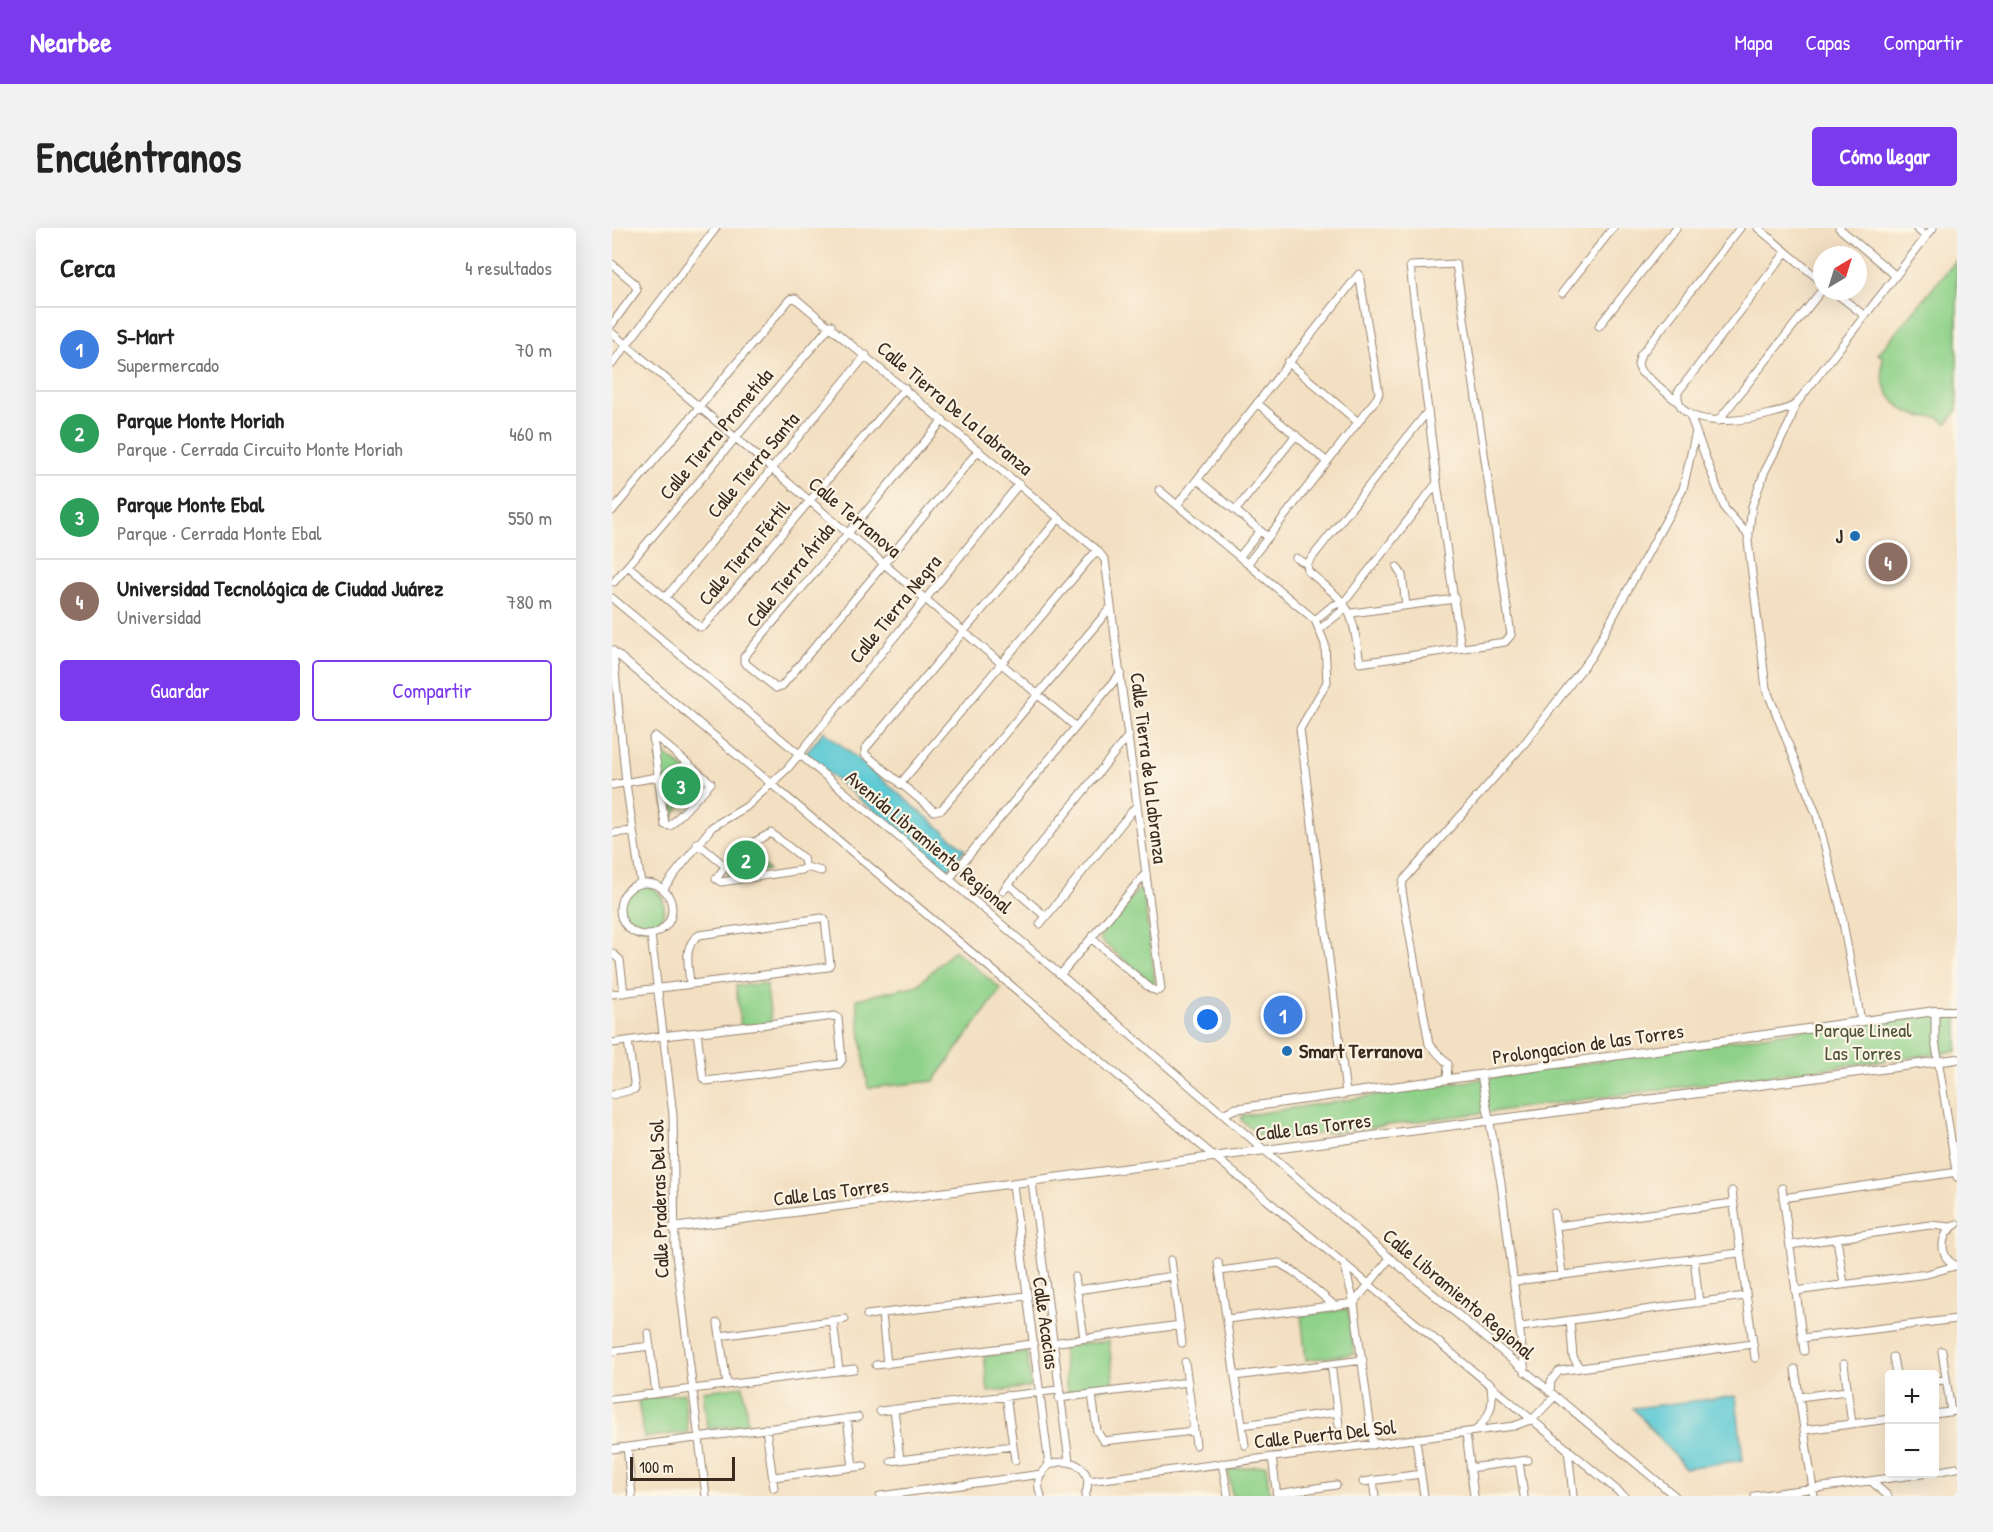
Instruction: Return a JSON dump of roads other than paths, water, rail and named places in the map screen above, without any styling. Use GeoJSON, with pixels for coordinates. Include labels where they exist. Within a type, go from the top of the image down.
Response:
{"type":"FeatureCollection","features":[{"type":"Feature","properties":{"kind":"main road","name":"Prolongacion de las Torres"},"geometry":{"type":"LineString","coordinates":[[1224,1114],[1234,1109],[1346,1093],[1935,1011],[1957,1011]]}},
{"type":"Feature","properties":{"kind":"main road","name":"Calle Las Torres"},"geometry":{"type":"LineString","coordinates":[[673,1228],[1957,1059]]}},
{"type":"Feature","properties":{"kind":"street"},"geometry":{"type":"LineString","coordinates":[[612,364],[716,228]]}},
{"type":"Feature","properties":{"kind":"street"},"geometry":{"type":"LineString","coordinates":[[1562,293],[1613,228]]}},
{"type":"Feature","properties":{"kind":"street"},"geometry":{"type":"LineString","coordinates":[[1599,326],[1676,228]]}},
{"type":"Feature","properties":{"kind":"street"},"geometry":{"type":"LineString","coordinates":[[1740,228],[1640,356],[1638,365],[1641,372],[1689,413],[1725,509],[1749,536]]}},
{"type":"Feature","properties":{"kind":"street"},"geometry":{"type":"LineString","coordinates":[[1758,228],[1813,274]]}},
{"type":"Feature","properties":{"kind":"street"},"geometry":{"type":"LineString","coordinates":[[1839,228],[1896,276]]}},
{"type":"Feature","properties":{"kind":"street"},"geometry":{"type":"LineString","coordinates":[[1916,228],[1926,237]]}},
{"type":"Feature","properties":{"kind":"street"},"geometry":{"type":"LineString","coordinates":[[1861,1021],[1840,906],[1817,816],[1766,688],[1749,536],[1752,506],[1765,471],[1789,424],[1796,404],[1933,228]]}},
{"type":"Feature","properties":{"kind":"street"},"geometry":{"type":"LineString","coordinates":[[1679,403],[1678,392],[1786,252]]}},
{"type":"Feature","properties":{"kind":"street"},"geometry":{"type":"LineString","coordinates":[[612,264],[634,283],[636,294],[612,324]]}},
{"type":"Feature","properties":{"kind":"street"},"geometry":{"type":"LineString","coordinates":[[1428,411],[1307,564],[1308,571],[1345,601],[1352,613],[1360,663],[1505,642],[1511,635],[1456,264],[1410,266],[1437,483],[1461,648]]}},
{"type":"Feature","properties":{"kind":"street"},"geometry":{"type":"LineString","coordinates":[[1177,505],[1359,274],[1379,393],[1248,563]]}},
{"type":"Feature","properties":{"kind":"street","name":"Calle Tierra De La Labranza"},"geometry":{"type":"LineString","coordinates":[[698,406],[790,299],[798,299],[1097,549]]}},
{"type":"Feature","properties":{"kind":"street"},"geometry":{"type":"LineString","coordinates":[[1718,421],[1814,300]]}},
{"type":"Feature","properties":{"kind":"street"},"geometry":{"type":"LineString","coordinates":[[1845,300],[1865,316]]}},
{"type":"Feature","properties":{"kind":"street","name":"Calle Tierra Prometida"},"geometry":{"type":"LineString","coordinates":[[614,582],[734,437],[831,325]]}},
{"type":"Feature","properties":{"kind":"street","name":"Calle Terranova"},"geometry":{"type":"LineString","coordinates":[[612,333],[1076,727]]}},
{"type":"Feature","properties":{"kind":"street","name":"Calle Tierra Santa"},"geometry":{"type":"LineString","coordinates":[[666,597],[866,355]]}},
{"type":"Feature","properties":{"kind":"street"},"geometry":{"type":"LineString","coordinates":[[1288,362],[1358,422]]}},
{"type":"Feature","properties":{"kind":"street","name":"Calle Tierra Fértil"},"geometry":{"type":"LineString","coordinates":[[666,597],[700,627],[704,626],[905,388]]}},
{"type":"Feature","properties":{"kind":"street"},"geometry":{"type":"LineString","coordinates":[[1257,403],[1326,461]]}},
{"type":"Feature","properties":{"kind":"street"},"geometry":{"type":"LineString","coordinates":[[1689,413],[1718,421],[1776,414],[1796,404]]}},
{"type":"Feature","properties":{"kind":"street"},"geometry":{"type":"LineString","coordinates":[[612,511],[698,406]]}},
{"type":"Feature","properties":{"kind":"street","name":"Calle Tierra Árida"},"geometry":{"type":"LineString","coordinates":[[883,563],[782,686],[776,688],[744,662],[744,657],[846,532],[943,420]]}},
{"type":"Feature","properties":{"kind":"street"},"geometry":{"type":"LineString","coordinates":[[1448,1079],[1448,1064],[1429,1044],[1402,891],[1404,881],[1524,744],[1591,657],[1683,489],[1696,431]]}},
{"type":"Feature","properties":{"kind":"street"},"geometry":{"type":"LineString","coordinates":[[1236,510],[1296,435]]}},
{"type":"Feature","properties":{"kind":"street"},"geometry":{"type":"LineString","coordinates":[[883,563],[979,450]]}},
{"type":"Feature","properties":{"kind":"street"},"geometry":{"type":"LineString","coordinates":[[1198,480],[1268,537]]}},
{"type":"Feature","properties":{"kind":"street"},"geometry":{"type":"LineString","coordinates":[[1320,629],[1342,611],[1345,601],[1437,483]]}},
{"type":"Feature","properties":{"kind":"street","name":"Calle Tierra Negra"},"geometry":{"type":"LineString","coordinates":[[771,785],[1019,484]]}},
{"type":"Feature","properties":{"kind":"street"},"geometry":{"type":"LineString","coordinates":[[1159,490],[1315,620],[1325,644],[1327,682],[1300,729],[1346,1093]]}},
{"type":"Feature","properties":{"kind":"street"},"geometry":{"type":"LineString","coordinates":[[1059,518],[865,749],[865,754],[934,811],[942,809],[1040,695],[1111,607]]}},
{"type":"Feature","properties":{"kind":"street"},"geometry":{"type":"LineString","coordinates":[[1240,556],[1260,531]]}},
{"type":"Feature","properties":{"kind":"street"},"geometry":{"type":"LineString","coordinates":[[900,784],[1097,549]]}},
{"type":"Feature","properties":{"kind":"street","name":"Calle Tierra de la Labranza"},"geometry":{"type":"LineString","coordinates":[[1091,938],[1157,992],[1161,986],[1121,673],[1105,560],[1097,549]]}},
{"type":"Feature","properties":{"kind":"street"},"geometry":{"type":"LineString","coordinates":[[1296,558],[1307,564]]}},
{"type":"Feature","properties":{"kind":"street"},"geometry":{"type":"LineString","coordinates":[[628,566],[666,597]]}},
{"type":"Feature","properties":{"kind":"street"},"geometry":{"type":"LineString","coordinates":[[1397,567],[1402,574],[1406,605]]}},
{"type":"Feature","properties":{"kind":"street","name":"Avenida Libramiento Regional"},"geometry":{"type":"LineString","coordinates":[[612,598],[949,879],[1224,1114]]}},
{"type":"Feature","properties":{"kind":"street"},"geometry":{"type":"LineString","coordinates":[[1352,613],[1455,599]]}},
{"type":"Feature","properties":{"kind":"street"},"geometry":{"type":"LineString","coordinates":[[1315,620],[1332,606],[1345,601]]}},
{"type":"Feature","properties":{"kind":"street"},"geometry":{"type":"LineString","coordinates":[[613,651],[626,783],[641,884]]}},
{"type":"Feature","properties":{"kind":"street"},"geometry":{"type":"LineString","coordinates":[[613,651],[1215,1157],[1624,1496]]}},
{"type":"Feature","properties":{"kind":"street"},"geometry":{"type":"LineString","coordinates":[[949,879],[1121,673]]}},
{"type":"Feature","properties":{"kind":"street"},"geometry":{"type":"LineString","coordinates":[[1002,891],[1129,735]]}},
{"type":"Feature","properties":{"kind":"street"},"geometry":{"type":"LineString","coordinates":[[655,736],[711,783],[667,827],[657,777],[653,738],[655,736]]}},
{"type":"Feature","properties":{"kind":"street"},"geometry":{"type":"LineString","coordinates":[[612,785],[657,777]]}},
{"type":"Feature","properties":{"kind":"street"},"geometry":{"type":"LineString","coordinates":[[663,889],[697,843],[712,827],[746,807],[771,785]]}},
{"type":"Feature","properties":{"kind":"street"},"geometry":{"type":"LineString","coordinates":[[1040,924],[1137,805]]}},
{"type":"Feature","properties":{"kind":"street"},"geometry":{"type":"LineString","coordinates":[[612,834],[633,831]]}},
{"type":"Feature","properties":{"kind":"street"},"geometry":{"type":"LineString","coordinates":[[806,867],[803,858],[771,833],[736,851],[724,865],[716,881],[802,870],[806,867],[821,871]]}},
{"type":"Feature","properties":{"kind":"street"},"geometry":{"type":"LineString","coordinates":[[697,843],[724,865]]}},
{"type":"Feature","properties":{"kind":"street"},"geometry":{"type":"LineString","coordinates":[[1061,974],[1146,873]]}},
{"type":"Feature","properties":{"kind":"street"},"geometry":{"type":"LineString","coordinates":[[641,884],[655,885],[663,889],[669,896],[673,912],[666,927],[651,935],[634,933],[627,927],[621,914],[624,895],[641,884]]}},
{"type":"Feature","properties":{"kind":"street"},"geometry":{"type":"LineString","coordinates":[[1008,884],[1046,916]]}},
{"type":"Feature","properties":{"kind":"street"},"geometry":{"type":"LineString","coordinates":[[612,915],[621,914]]}},
{"type":"Feature","properties":{"kind":"street"},"geometry":{"type":"LineString","coordinates":[[612,994],[828,967],[830,964],[825,920],[822,918],[699,935],[692,940],[687,951],[690,984]]}},
{"type":"Feature","properties":{"kind":"street","name":"Calle Praderas Del Sol"},"geometry":{"type":"LineString","coordinates":[[651,935],[673,1115],[673,1228],[706,1496]]}},
{"type":"Feature","properties":{"kind":"street"},"geometry":{"type":"LineString","coordinates":[[612,953],[620,960],[624,993]]}},
{"type":"Feature","properties":{"kind":"street"},"geometry":{"type":"LineString","coordinates":[[1784,1198],[1957,1173],[1935,1011]]}},
{"type":"Feature","properties":{"kind":"street"},"geometry":{"type":"LineString","coordinates":[[612,1043],[662,1036],[697,1032],[836,1017],[842,1060],[839,1064],[706,1081],[703,1078],[697,1032]]}},
{"type":"Feature","properties":{"kind":"street"},"geometry":{"type":"LineString","coordinates":[[612,1095],[635,1089],[628,1041]]}},
{"type":"Feature","properties":{"kind":"street"},"geometry":{"type":"LineString","coordinates":[[1481,1075],[1491,1121],[1515,1281],[1525,1372]]}},
{"type":"Feature","properties":{"kind":"street","name":"Calle Libramiento Regional"},"geometry":{"type":"LineString","coordinates":[[1224,1114],[1390,1258],[1675,1496]]}},
{"type":"Feature","properties":{"kind":"street","name":"Calle Acacias"},"geometry":{"type":"LineString","coordinates":[[1032,1182],[1069,1461]]}},
{"type":"Feature","properties":{"kind":"street","name":"Calle Acacias"},"geometry":{"type":"LineString","coordinates":[[1013,1185],[1049,1465]]}},
{"type":"Feature","properties":{"kind":"street"},"geometry":{"type":"LineString","coordinates":[[1782,1188],[1804,1351]]}},
{"type":"Feature","properties":{"kind":"street"},"geometry":{"type":"LineString","coordinates":[[1732,1191],[1755,1358]]}},
{"type":"Feature","properties":{"kind":"street"},"geometry":{"type":"LineString","coordinates":[[1556,1226],[1733,1203]]}},
{"type":"Feature","properties":{"kind":"street"},"geometry":{"type":"LineString","coordinates":[[1554,1213],[1562,1274]]}},
{"type":"Feature","properties":{"kind":"street"},"geometry":{"type":"LineString","coordinates":[[1790,1245],[1930,1225],[1954,1226]]}},
{"type":"Feature","properties":{"kind":"street"},"geometry":{"type":"LineString","coordinates":[[1954,1226],[1946,1233],[1942,1248],[1944,1255],[1956,1266]]}},
{"type":"Feature","properties":{"kind":"street"},"geometry":{"type":"LineString","coordinates":[[1837,1239],[1844,1284]]}},
{"type":"Feature","properties":{"kind":"street"},"geometry":{"type":"LineString","coordinates":[[1515,1281],[1739,1253]]}},
{"type":"Feature","properties":{"kind":"street"},"geometry":{"type":"LineString","coordinates":[[1227,1319],[1354,1303],[1390,1258]]}},
{"type":"Feature","properties":{"kind":"street"},"geometry":{"type":"LineString","coordinates":[[1694,1258],[1699,1303]]}},
{"type":"Feature","properties":{"kind":"street"},"geometry":{"type":"LineString","coordinates":[[1171,1260],[1182,1343]]}},
{"type":"Feature","properties":{"kind":"street"},"geometry":{"type":"LineString","coordinates":[[1218,1262],[1245,1444]]}},
{"type":"Feature","properties":{"kind":"street"},"geometry":{"type":"LineString","coordinates":[[1220,1271],[1273,1263],[1284,1265],[1335,1306]]}},
{"type":"Feature","properties":{"kind":"street"},"geometry":{"type":"LineString","coordinates":[[1344,1263],[1354,1303],[1373,1445]]}},
{"type":"Feature","properties":{"kind":"street"},"geometry":{"type":"LineString","coordinates":[[1795,1291],[1927,1274],[1956,1266]]}},
{"type":"Feature","properties":{"kind":"street"},"geometry":{"type":"LineString","coordinates":[[1077,1290],[1173,1276]]}},
{"type":"Feature","properties":{"kind":"street"},"geometry":{"type":"LineString","coordinates":[[1075,1277],[1084,1338]]}},
{"type":"Feature","properties":{"kind":"street"},"geometry":{"type":"LineString","coordinates":[[867,1316],[1026,1296]]}},
{"type":"Feature","properties":{"kind":"street"},"geometry":{"type":"LineString","coordinates":[[1521,1327],[1745,1296]]}},
{"type":"Feature","properties":{"kind":"street"},"geometry":{"type":"LineString","coordinates":[[882,1314],[887,1364]]}},
{"type":"Feature","properties":{"kind":"street"},"geometry":{"type":"LineString","coordinates":[[720,1336],[845,1319]]}},
{"type":"Feature","properties":{"kind":"street"},"geometry":{"type":"LineString","coordinates":[[1802,1338],[1957,1319]]}},
{"type":"Feature","properties":{"kind":"street"},"geometry":{"type":"LineString","coordinates":[[833,1320],[839,1371]]}},
{"type":"Feature","properties":{"kind":"street"},"geometry":{"type":"LineString","coordinates":[[1570,1320],[1573,1358],[1579,1367],[1590,1368],[1752,1344]]}},
{"type":"Feature","properties":{"kind":"street"},"geometry":{"type":"LineString","coordinates":[[718,1323],[727,1384]]}},
{"type":"Feature","properties":{"kind":"street"},"geometry":{"type":"LineString","coordinates":[[1052,1343],[1180,1325]]}},
{"type":"Feature","properties":{"kind":"street"},"geometry":{"type":"LineString","coordinates":[[648,1333],[657,1393]]}},
{"type":"Feature","properties":{"kind":"street"},"geometry":{"type":"LineString","coordinates":[[876,1365],[1032,1344]]}},
{"type":"Feature","properties":{"kind":"street"},"geometry":{"type":"LineString","coordinates":[[612,1351],[650,1347]]}},
{"type":"Feature","properties":{"kind":"street"},"geometry":{"type":"LineString","coordinates":[[1939,1413],[1954,1411],[1942,1351]]}},
{"type":"Feature","properties":{"kind":"street"},"geometry":{"type":"LineString","coordinates":[[1893,1357],[1895,1370]]}},
{"type":"Feature","properties":{"kind":"street"},"geometry":{"type":"LineString","coordinates":[[1235,1376],[1363,1360]]}},
{"type":"Feature","properties":{"kind":"street"},"geometry":{"type":"LineString","coordinates":[[1185,1362],[1196,1445]]}},
{"type":"Feature","properties":{"kind":"street"},"geometry":{"type":"LineString","coordinates":[[1331,1364],[1340,1425]]}},
{"type":"Feature","properties":{"kind":"street"},"geometry":{"type":"LineString","coordinates":[[1844,1364],[1852,1424]]}},
{"type":"Feature","properties":{"kind":"street","name":"Calle Puerta Del Sol"},"geometry":{"type":"LineString","coordinates":[[1088,1481],[1514,1426],[1533,1419],[1552,1394],[1551,1381],[1560,1371],[1579,1367]]}},
{"type":"Feature","properties":{"kind":"street"},"geometry":{"type":"LineString","coordinates":[[612,1400],[854,1369]]}},
{"type":"Feature","properties":{"kind":"street"},"geometry":{"type":"LineString","coordinates":[[1795,1369],[1814,1492]]}},
{"type":"Feature","properties":{"kind":"street"},"geometry":{"type":"LineString","coordinates":[[1939,1381],[1946,1380]]}},
{"type":"Feature","properties":{"kind":"street"},"geometry":{"type":"LineString","coordinates":[[1059,1398],[1188,1382]]}},
{"type":"Feature","properties":{"kind":"street"},"geometry":{"type":"LineString","coordinates":[[1474,1496],[1470,1468],[1470,1432],[1485,1421],[1492,1407],[1490,1383]]}},
{"type":"Feature","properties":{"kind":"street"},"geometry":{"type":"LineString","coordinates":[[880,1411],[1058,1390]]}},
{"type":"Feature","properties":{"kind":"street"},"geometry":{"type":"LineString","coordinates":[[1799,1397],[1847,1391]]}},
{"type":"Feature","properties":{"kind":"street"},"geometry":{"type":"LineString","coordinates":[[1092,1394],[1097,1431],[1103,1441],[1194,1431]]}},
{"type":"Feature","properties":{"kind":"street"},"geometry":{"type":"LineString","coordinates":[[1006,1395],[1015,1460]]}},
{"type":"Feature","properties":{"kind":"street"},"geometry":{"type":"LineString","coordinates":[[894,1409],[900,1460]]}},
{"type":"Feature","properties":{"kind":"street"},"geometry":{"type":"LineString","coordinates":[[1242,1425],[1338,1412]]}},
{"type":"Feature","properties":{"kind":"street"},"geometry":{"type":"LineString","coordinates":[[612,1449],[858,1417]]}},
{"type":"Feature","properties":{"kind":"street"},"geometry":{"type":"LineString","coordinates":[[847,1418],[853,1467]]}},
{"type":"Feature","properties":{"kind":"street"},"geometry":{"type":"LineString","coordinates":[[1804,1430],[1885,1420]]}},
{"type":"Feature","properties":{"kind":"street"},"geometry":{"type":"LineString","coordinates":[[766,1428],[774,1488]]}},
{"type":"Feature","properties":{"kind":"street"},"geometry":{"type":"LineString","coordinates":[[1416,1440],[1424,1496]]}},
{"type":"Feature","properties":{"kind":"street"},"geometry":{"type":"LineString","coordinates":[[891,1461],[1013,1446]]}},
{"type":"Feature","properties":{"kind":"street"},"geometry":{"type":"LineString","coordinates":[[627,1447],[632,1496]]}},
{"type":"Feature","properties":{"kind":"street"},"geometry":{"type":"LineString","coordinates":[[1568,1449],[1574,1496]]}},
{"type":"Feature","properties":{"kind":"street"},"geometry":{"type":"LineString","coordinates":[[1272,1456],[1277,1495],[1336,1485]]}},
{"type":"Feature","properties":{"kind":"street"},"geometry":{"type":"LineString","coordinates":[[1470,1468],[1528,1460]]}},
{"type":"Feature","properties":{"kind":"street"},"geometry":{"type":"LineString","coordinates":[[1041,1496],[1039,1486],[1042,1474],[1049,1465],[1069,1461],[1081,1468],[1088,1481],[1085,1496]]}},
{"type":"Feature","properties":{"kind":"street"},"geometry":{"type":"LineString","coordinates":[[1519,1461],[1524,1496]]}},
{"type":"Feature","properties":{"kind":"street"},"geometry":{"type":"LineString","coordinates":[[1222,1462],[1227,1496]]}},
{"type":"Feature","properties":{"kind":"street"},"geometry":{"type":"LineString","coordinates":[[773,1476],[864,1466]]}},
{"type":"Feature","properties":{"kind":"street"},"geometry":{"type":"LineString","coordinates":[[1939,1471],[1957,1468]]}},
{"type":"Feature","properties":{"kind":"street"},"geometry":{"type":"LineString","coordinates":[[880,1496],[1042,1474]]}},
{"type":"Feature","properties":{"kind":"street"},"geometry":{"type":"LineString","coordinates":[[1363,1482],[1421,1474]]}},
{"type":"Feature","properties":{"kind":"street"},"geometry":{"type":"LineString","coordinates":[[1755,1496],[1814,1492],[1890,1478]]}},
{"type":"Feature","properties":{"kind":"street"},"geometry":{"type":"LineString","coordinates":[[1373,1480],[1376,1496]]}},
{"type":"Feature","properties":{"kind":"street"},"geometry":{"type":"LineString","coordinates":[[1871,1481],[1888,1496]]}},
{"type":"Feature","properties":{"kind":"street"},"geometry":{"type":"LineString","coordinates":[[1323,1487],[1324,1496]]}},
{"type":"Feature","properties":{"kind":"water"},"geometry":{"type":"Polygon","coordinates":[[[824,731],[965,849],[947,871],[805,754],[824,731]]]}},
{"type":"Feature","properties":{"kind":"water"},"geometry":{"type":"Polygon","coordinates":[[[1736,1396],[1743,1460],[1685,1468],[1633,1408],[1736,1396]]]}},
{"type":"Feature","properties":{"kind":"place","name":"J"},"geometry":{"type":"Point","coordinates":[1855,536]}},
{"type":"Feature","properties":{"kind":"place","name":"Universidad Tecnológica de Ciudad Juárez"},"geometry":{"type":"Point","coordinates":[1888,562]}},
{"type":"Feature","properties":{"kind":"place","name":"Parque Monte Ebal"},"geometry":{"type":"Point","coordinates":[681,786]}},
{"type":"Feature","properties":{"kind":"place","name":"Parque Monte Moriah"},"geometry":{"type":"Point","coordinates":[746,860]}},
{"type":"Feature","properties":{"kind":"place","name":"S-Mart"},"geometry":{"type":"Point","coordinates":[1283,1015]}},
{"type":"Feature","properties":{"kind":"place","name":"Smart Terranova"},"geometry":{"type":"Point","coordinates":[1287,1051]}},
{"type":"Feature","properties":{"kind":"park label","name":"Parque Lineal Las Torres"},"geometry":{"type":"Point","coordinates":[1863,1042]}}]}
